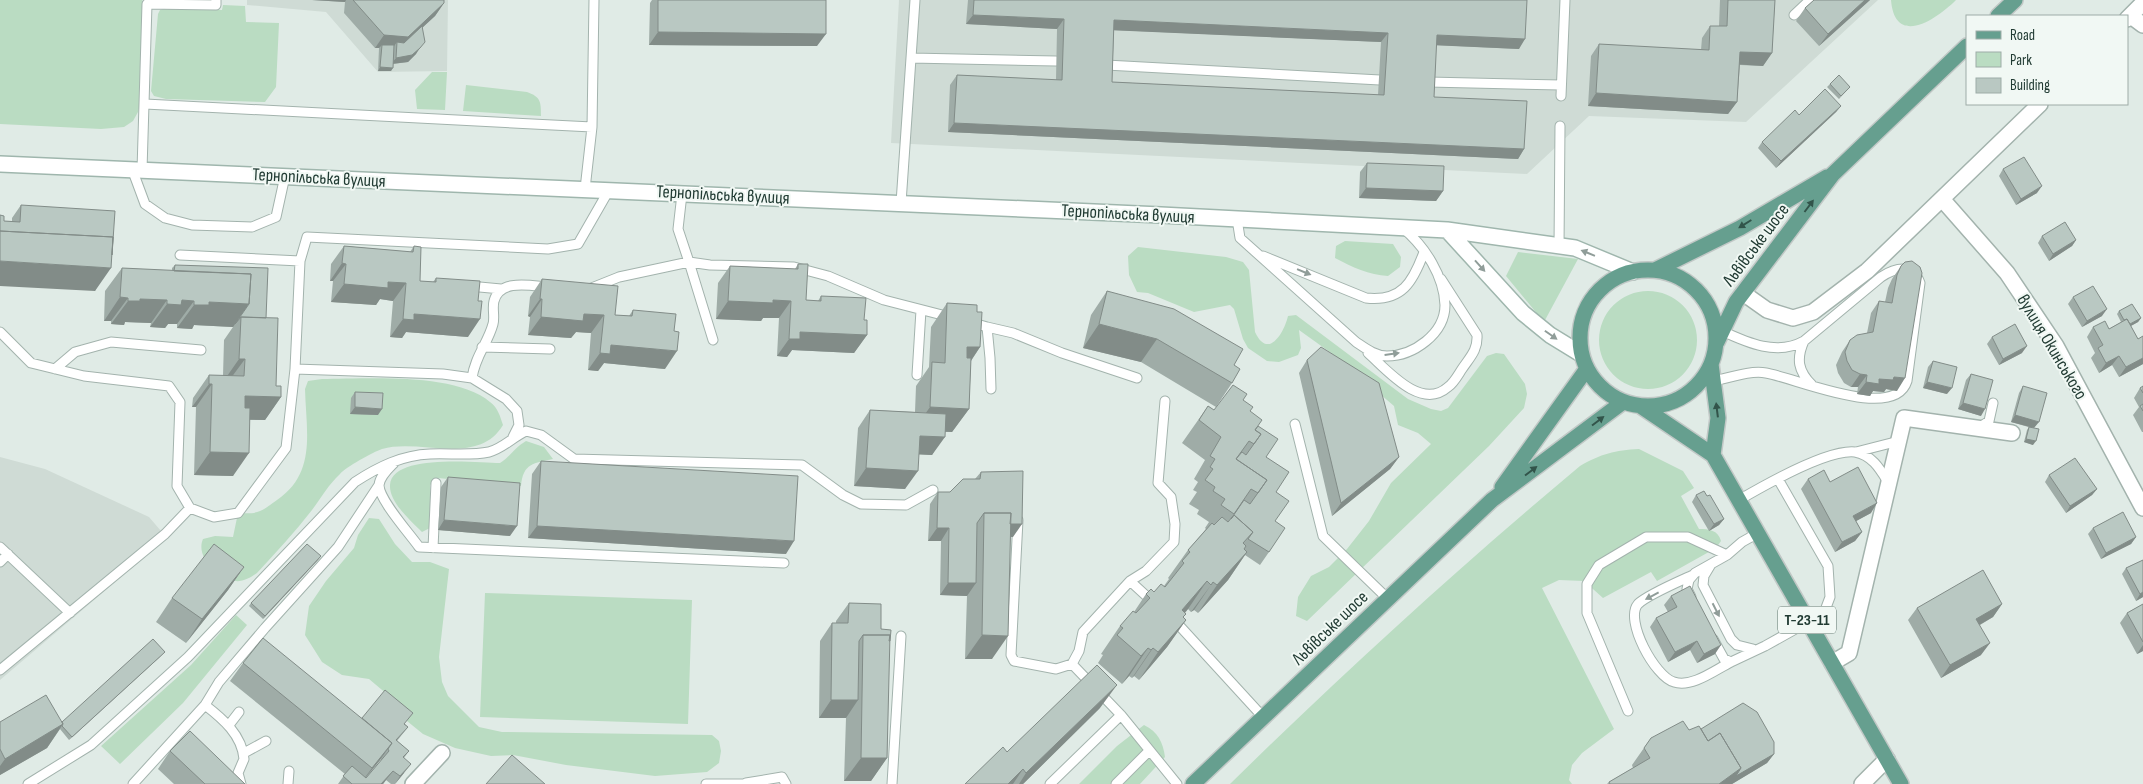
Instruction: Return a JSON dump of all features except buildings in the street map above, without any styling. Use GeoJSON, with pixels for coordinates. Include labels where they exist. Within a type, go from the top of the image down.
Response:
{"type":"FeatureCollection","features":[{"type":"Feature","properties":{"kind":"main road"},"geometry":{"type":"LineString","coordinates":[[1999,15],[2015,0]]}},
{"type":"Feature","properties":{"kind":"main road"},"geometry":{"type":"LineString","coordinates":[[2143,3],[2129,17],[2143,25]]}},
{"type":"Feature","properties":{"kind":"main road","name":"Львівське шосе"},"geometry":{"type":"LineString","coordinates":[[1719,337],[1736,302],[1833,174],[1966,47]]}},
{"type":"Feature","properties":{"kind":"main road"},"geometry":{"type":"LineString","coordinates":[[1743,293],[1767,310],[1792,318],[1813,312],[1868,271],[2039,105]]}},
{"type":"Feature","properties":{"kind":"main road","name":"Тернопільська вулиця"},"geometry":{"type":"LineString","coordinates":[[0,164],[901,203],[1447,230],[1576,248],[1633,272]]}},
{"type":"Feature","properties":{"kind":"main road","name":"Львівське шосе"},"geometry":{"type":"LineString","coordinates":[[1654,270],[1740,228],[1833,174]]}},
{"type":"Feature","properties":{"kind":"main road","name":"вулиця Окинського"},"geometry":{"type":"LineString","coordinates":[[1942,199],[2007,273],[2056,346],[2143,508]]}},
{"type":"Feature","properties":{"kind":"main road"},"geometry":{"type":"LineString","coordinates":[[1447,230],[1523,313],[1550,335],[1581,354]]}},
{"type":"Feature","properties":{"kind":"main road","name":"Т-23-11"},"geometry":{"type":"LineString","coordinates":[[1642,407],[1664,405],[1684,397],[1700,383],[1711,364],[1719,337],[1707,303],[1693,287],[1675,276],[1654,270],[1633,272],[1613,280],[1596,294],[1585,312],[1580,333],[1581,354],[1586,370],[1604,391],[1623,402],[1642,407],[1713,455],[1901,784]]}},
{"type":"Feature","properties":{"kind":"main road","name":"Т-23-11"},"geometry":{"type":"LineString","coordinates":[[1711,364],[1718,418],[1713,455]]}},
{"type":"Feature","properties":{"kind":"main road","name":"Львівське шосе"},"geometry":{"type":"LineString","coordinates":[[1492,500],[1586,370]]}},
{"type":"Feature","properties":{"kind":"main road","name":"Львівське шосе"},"geometry":{"type":"LineString","coordinates":[[1193,784],[1492,500],[1623,402]]}},
{"type":"Feature","properties":{"kind":"main road"},"geometry":{"type":"LineString","coordinates":[[1832,663],[1849,653],[1904,418],[2012,433]]}},
{"type":"Feature","properties":{"kind":"main road"},"geometry":{"type":"LineString","coordinates":[[413,784],[442,753]]}},
{"type":"Feature","properties":{"kind":"main road"},"geometry":{"type":"LineString","coordinates":[[1862,784],[1887,760]]}},
{"type":"Feature","properties":{"kind":"lane"},"geometry":{"type":"LineString","coordinates":[[216,0],[216,5],[147,2],[145,104],[137,170],[144,204],[165,218],[192,225],[252,227],[276,217],[285,176]]}},
{"type":"Feature","properties":{"kind":"lane"},"geometry":{"type":"LineString","coordinates":[[585,189],[592,127],[594,0]]}},
{"type":"Feature","properties":{"kind":"lane"},"geometry":{"type":"LineString","coordinates":[[901,203],[915,0]]}},
{"type":"Feature","properties":{"kind":"lane"},"geometry":{"type":"LineString","coordinates":[[1561,96],[1565,0]]}},
{"type":"Feature","properties":{"kind":"lane"},"geometry":{"type":"LineString","coordinates":[[1794,15],[1810,0]]}},
{"type":"Feature","properties":{"kind":"lane"},"geometry":{"type":"LineString","coordinates":[[911,58],[1056,61]]}},
{"type":"Feature","properties":{"kind":"lane"},"geometry":{"type":"LineString","coordinates":[[1106,65],[1380,80]]}},
{"type":"Feature","properties":{"kind":"lane"},"geometry":{"type":"LineString","coordinates":[[1428,82],[1561,85]]}},
{"type":"Feature","properties":{"kind":"lane"},"geometry":{"type":"LineString","coordinates":[[145,104],[592,127]]}},
{"type":"Feature","properties":{"kind":"lane"},"geometry":{"type":"LineString","coordinates":[[1559,247],[1560,126]]}},
{"type":"Feature","properties":{"kind":"lane"},"geometry":{"type":"LineString","coordinates":[[0,332],[6,335],[31,363],[84,376],[169,386],[180,402],[177,486],[190,508],[214,517],[238,513],[286,448],[295,369],[300,261],[307,237],[548,249],[578,244],[609,190]]}},
{"type":"Feature","properties":{"kind":"lane"},"geometry":{"type":"LineString","coordinates":[[682,194],[678,229],[713,340]]}},
{"type":"Feature","properties":{"kind":"lane"},"geometry":{"type":"LineString","coordinates":[[1238,219],[1240,238],[1409,389],[1424,394],[1440,393],[1449,387],[1478,346],[1477,335],[1416,239],[1404,228]]}},
{"type":"Feature","properties":{"kind":"lane"},"geometry":{"type":"LineString","coordinates":[[1259,254],[1366,298],[1381,300],[1394,296],[1405,288],[1416,273],[1424,252]]}},
{"type":"Feature","properties":{"kind":"lane"},"geometry":{"type":"LineString","coordinates":[[180,255],[300,261]]}},
{"type":"Feature","properties":{"kind":"lane"},"geometry":{"type":"LineString","coordinates":[[580,288],[589,288],[619,277],[689,262],[794,267],[828,276],[884,300],[1013,333],[1062,353],[1137,378]]}},
{"type":"Feature","properties":{"kind":"lane"},"geometry":{"type":"LineString","coordinates":[[1714,381],[1764,372],[1870,400],[1894,396],[1905,389],[1920,283],[1917,276],[1902,268],[1892,270],[1804,341],[1795,346],[1783,348],[1756,346],[1719,337]]}},
{"type":"Feature","properties":{"kind":"lane"},"geometry":{"type":"LineString","coordinates":[[1356,342],[1374,354],[1386,356],[1408,351],[1433,336],[1442,321],[1445,305],[1437,273]]}},
{"type":"Feature","properties":{"kind":"lane"},"geometry":{"type":"LineString","coordinates":[[456,285],[502,289]]}},
{"type":"Feature","properties":{"kind":"lane"},"geometry":{"type":"LineString","coordinates":[[472,378],[474,364],[493,324],[494,300],[502,289],[510,285],[560,287]]}},
{"type":"Feature","properties":{"kind":"lane"},"geometry":{"type":"LineString","coordinates":[[917,375],[921,310]]}},
{"type":"Feature","properties":{"kind":"lane"},"geometry":{"type":"LineString","coordinates":[[987,327],[991,389]]}},
{"type":"Feature","properties":{"kind":"lane"},"geometry":{"type":"LineString","coordinates":[[1804,341],[1798,362],[1804,377],[1812,385]]}},
{"type":"Feature","properties":{"kind":"lane"},"geometry":{"type":"LineString","coordinates":[[55,369],[75,352],[110,342],[201,350]]}},
{"type":"Feature","properties":{"kind":"lane"},"geometry":{"type":"LineString","coordinates":[[482,347],[550,349]]}},
{"type":"Feature","properties":{"kind":"lane"},"geometry":{"type":"LineString","coordinates":[[295,369],[443,374],[472,378],[506,399],[517,411],[519,425],[513,437]]}},
{"type":"Feature","properties":{"kind":"lane"},"geometry":{"type":"LineString","coordinates":[[1018,507],[1011,655],[1014,661],[1056,669],[1072,664],[1079,651],[1083,632],[1130,581],[1146,571],[1174,542],[1175,524],[1171,497],[1158,484],[1165,401]]}},
{"type":"Feature","properties":{"kind":"lane"},"geometry":{"type":"LineString","coordinates":[[1980,428],[1989,421],[1993,403]]}},
{"type":"Feature","properties":{"kind":"lane"},"geometry":{"type":"LineString","coordinates":[[1295,424],[1323,536],[1388,599]]}},
{"type":"Feature","properties":{"kind":"lane"},"geometry":{"type":"LineString","coordinates":[[28,784],[91,745],[188,657],[355,482],[374,470],[405,456],[491,452],[504,445],[513,437],[526,431],[541,435],[574,459],[802,465],[843,495],[861,504],[906,505],[933,490]]}},
{"type":"Feature","properties":{"kind":"lane"},"geometry":{"type":"LineString","coordinates":[[1739,500],[1778,479],[1827,458],[1899,441]]}},
{"type":"Feature","properties":{"kind":"lane"},"geometry":{"type":"LineString","coordinates":[[1855,452],[1871,459],[1888,482]]}},
{"type":"Feature","properties":{"kind":"lane"},"geometry":{"type":"LineString","coordinates":[[133,784],[205,705],[230,668],[338,547],[379,485],[384,474],[394,462],[405,456]]}},
{"type":"Feature","properties":{"kind":"lane"},"geometry":{"type":"LineString","coordinates":[[1758,533],[1742,542],[1710,566],[1640,603],[1634,612],[1637,633],[1655,667],[1673,682],[1686,683],[1697,680],[1824,614],[1830,596],[1828,566],[1778,479]]}},
{"type":"Feature","properties":{"kind":"lane"},"geometry":{"type":"LineString","coordinates":[[433,548],[436,483]]}},
{"type":"Feature","properties":{"kind":"lane"},"geometry":{"type":"LineString","coordinates":[[379,485],[384,498],[420,547],[784,563]]}},
{"type":"Feature","properties":{"kind":"lane"},"geometry":{"type":"LineString","coordinates":[[0,670],[165,534],[190,508]]}},
{"type":"Feature","properties":{"kind":"lane"},"geometry":{"type":"LineString","coordinates":[[1628,711],[1587,613],[1587,584],[1598,565],[1646,537],[1688,537],[1727,555]]}},
{"type":"Feature","properties":{"kind":"lane"},"geometry":{"type":"LineString","coordinates":[[0,547],[70,613]]}},
{"type":"Feature","properties":{"kind":"lane"},"geometry":{"type":"LineString","coordinates":[[0,562],[8,554]]}},
{"type":"Feature","properties":{"kind":"lane"},"geometry":{"type":"LineString","coordinates":[[1710,566],[1704,576],[1703,585],[1731,639],[1737,646],[1755,650]]}},
{"type":"Feature","properties":{"kind":"lane"},"geometry":{"type":"LineString","coordinates":[[1695,574],[1689,580],[1687,589],[1696,606]]}},
{"type":"Feature","properties":{"kind":"lane"},"geometry":{"type":"LineString","coordinates":[[1130,581],[1155,603]]}},
{"type":"Feature","properties":{"kind":"lane"},"geometry":{"type":"LineString","coordinates":[[1176,622],[1263,717]]}},
{"type":"Feature","properties":{"kind":"lane"},"geometry":{"type":"LineString","coordinates":[[1710,633],[1724,659],[1731,662]]}},
{"type":"Feature","properties":{"kind":"lane"},"geometry":{"type":"LineString","coordinates":[[892,784],[900,636]]}},
{"type":"Feature","properties":{"kind":"lane"},"geometry":{"type":"LineString","coordinates":[[1072,664],[1121,715],[1177,784]]}},
{"type":"Feature","properties":{"kind":"lane"},"geometry":{"type":"LineString","coordinates":[[205,705],[229,725],[237,737],[244,753],[244,759],[238,773],[241,784]]}},
{"type":"Feature","properties":{"kind":"lane"},"geometry":{"type":"LineString","coordinates":[[229,725],[239,712]]}},
{"type":"Feature","properties":{"kind":"lane"},"geometry":{"type":"LineString","coordinates":[[1050,784],[1121,715]]}},
{"type":"Feature","properties":{"kind":"lane"},"geometry":{"type":"LineString","coordinates":[[244,753],[266,741]]}},
{"type":"Feature","properties":{"kind":"lane"},"geometry":{"type":"LineString","coordinates":[[1116,784],[1149,751]]}},
{"type":"Feature","properties":{"kind":"lane"},"geometry":{"type":"LineString","coordinates":[[288,784],[289,771]]}},
{"type":"Feature","properties":{"kind":"lane"},"geometry":{"type":"LineString","coordinates":[[706,784],[746,783],[782,777],[786,784]]}},
{"type":"Feature","properties":{"kind":"shaded area"},"geometry":{"type":"Polygon","coordinates":[[[247,0],[448,0],[447,71],[378,72],[326,12],[247,5],[247,0]]]}},
{"type":"Feature","properties":{"kind":"shaded area"},"geometry":{"type":"Polygon","coordinates":[[[899,0],[1878,0],[1746,122],[1589,116],[1527,174],[891,143],[899,0]]]}},
{"type":"Feature","properties":{"kind":"shaded area"},"geometry":{"type":"Polygon","coordinates":[[[0,457],[45,469],[149,517],[167,538],[0,680],[0,457]]]}},
{"type":"Feature","properties":{"kind":"green space"},"geometry":{"type":"Polygon","coordinates":[[[0,0],[142,0],[144,3],[141,99],[138,112],[133,121],[124,127],[101,129],[0,124],[0,0]]]}},
{"type":"Feature","properties":{"kind":"green space"},"geometry":{"type":"Polygon","coordinates":[[[1891,0],[1956,0],[1928,21],[1908,26],[1900,23],[1894,15],[1891,0]]]}},
{"type":"Feature","properties":{"kind":"green space"},"geometry":{"type":"Polygon","coordinates":[[[223,5],[245,6],[246,22],[279,23],[276,87],[265,102],[166,99],[154,96],[151,91],[158,14],[160,10],[166,8],[222,10],[223,5]]]}},
{"type":"Feature","properties":{"kind":"green space"},"geometry":{"type":"Polygon","coordinates":[[[432,72],[447,72],[445,110],[417,109],[415,90],[432,72]]]}},
{"type":"Feature","properties":{"kind":"green space"},"geometry":{"type":"Polygon","coordinates":[[[466,85],[532,94],[538,98],[541,116],[463,111],[466,85]]]}},
{"type":"Feature","properties":{"kind":"green space"},"geometry":{"type":"Polygon","coordinates":[[[1345,241],[1393,244],[1401,257],[1400,267],[1388,276],[1367,272],[1335,258],[1336,246],[1345,241]]]}},
{"type":"Feature","properties":{"kind":"green space"},"geometry":{"type":"Polygon","coordinates":[[[1138,247],[1226,257],[1243,262],[1249,270],[1255,332],[1265,344],[1275,341],[1283,330],[1288,316],[1296,315],[1408,399],[1431,409],[1441,411],[1448,408],[1487,356],[1496,353],[1504,354],[1525,384],[1527,394],[1524,408],[1489,446],[1307,621],[1296,616],[1298,597],[1311,576],[1329,567],[1347,549],[1369,521],[1391,483],[1431,444],[1418,433],[1398,425],[1394,406],[1338,358],[1299,330],[1301,348],[1298,355],[1279,362],[1267,361],[1248,348],[1243,339],[1234,309],[1230,305],[1194,312],[1148,293],[1137,292],[1129,275],[1128,256],[1138,247]]]}},
{"type":"Feature","properties":{"kind":"green space"},"geometry":{"type":"Polygon","coordinates":[[[1518,252],[1578,259],[1544,322],[1506,276],[1518,252]]]}},
{"type":"Feature","properties":{"kind":"green space"},"geometry":{"type":"Polygon","coordinates":[[[1648,291],[1667,295],[1683,305],[1693,321],[1697,340],[1693,359],[1683,375],[1667,385],[1648,389],[1629,385],[1613,375],[1603,359],[1599,340],[1603,321],[1613,305],[1629,295],[1648,291]]]}},
{"type":"Feature","properties":{"kind":"green space"},"geometry":{"type":"Polygon","coordinates":[[[322,379],[409,379],[455,386],[475,392],[493,404],[500,415],[503,425],[492,438],[479,445],[447,449],[397,447],[382,449],[372,453],[343,471],[336,478],[299,526],[257,573],[241,581],[228,579],[215,571],[205,559],[201,546],[203,539],[215,536],[233,537],[238,513],[259,511],[290,489],[304,464],[307,435],[305,389],[308,381],[322,379]]]}},
{"type":"Feature","properties":{"kind":"green space"},"geometry":{"type":"Polygon","coordinates":[[[526,441],[544,447],[553,459],[535,463],[527,468],[522,478],[521,486],[438,478],[430,485],[430,528],[422,532],[407,517],[393,498],[390,485],[394,475],[405,468],[438,462],[500,463],[526,441]]]}},
{"type":"Feature","properties":{"kind":"green space"},"geometry":{"type":"Polygon","coordinates":[[[1639,449],[1683,471],[1694,488],[1681,496],[1699,529],[1713,531],[1718,534],[1721,541],[1716,548],[1657,581],[1651,572],[1603,598],[1584,581],[1559,580],[1542,588],[1614,729],[1582,753],[1572,765],[1569,780],[1572,784],[1230,784],[1402,622],[1580,466],[1608,453],[1639,449]]]}},
{"type":"Feature","properties":{"kind":"green space"},"geometry":{"type":"Polygon","coordinates":[[[369,518],[379,519],[395,544],[412,562],[430,562],[449,569],[439,657],[442,682],[448,696],[479,727],[502,732],[712,735],[719,741],[721,751],[719,763],[707,772],[655,776],[566,765],[513,755],[491,756],[455,748],[423,734],[407,721],[394,700],[369,679],[342,675],[322,662],[305,635],[309,606],[326,581],[354,548],[358,535],[369,518]]]}},
{"type":"Feature","properties":{"kind":"green space"},"geometry":{"type":"Polygon","coordinates":[[[485,593],[692,600],[688,724],[480,717],[485,593]]]}},
{"type":"Feature","properties":{"kind":"green space"},"geometry":{"type":"Polygon","coordinates":[[[236,615],[247,625],[183,703],[120,764],[101,746],[191,665],[236,615]]]}},
{"type":"Feature","properties":{"kind":"green space"},"geometry":{"type":"Polygon","coordinates":[[[1144,725],[1159,738],[1165,757],[1140,784],[1079,784],[1117,746],[1144,725]]]}}]}
